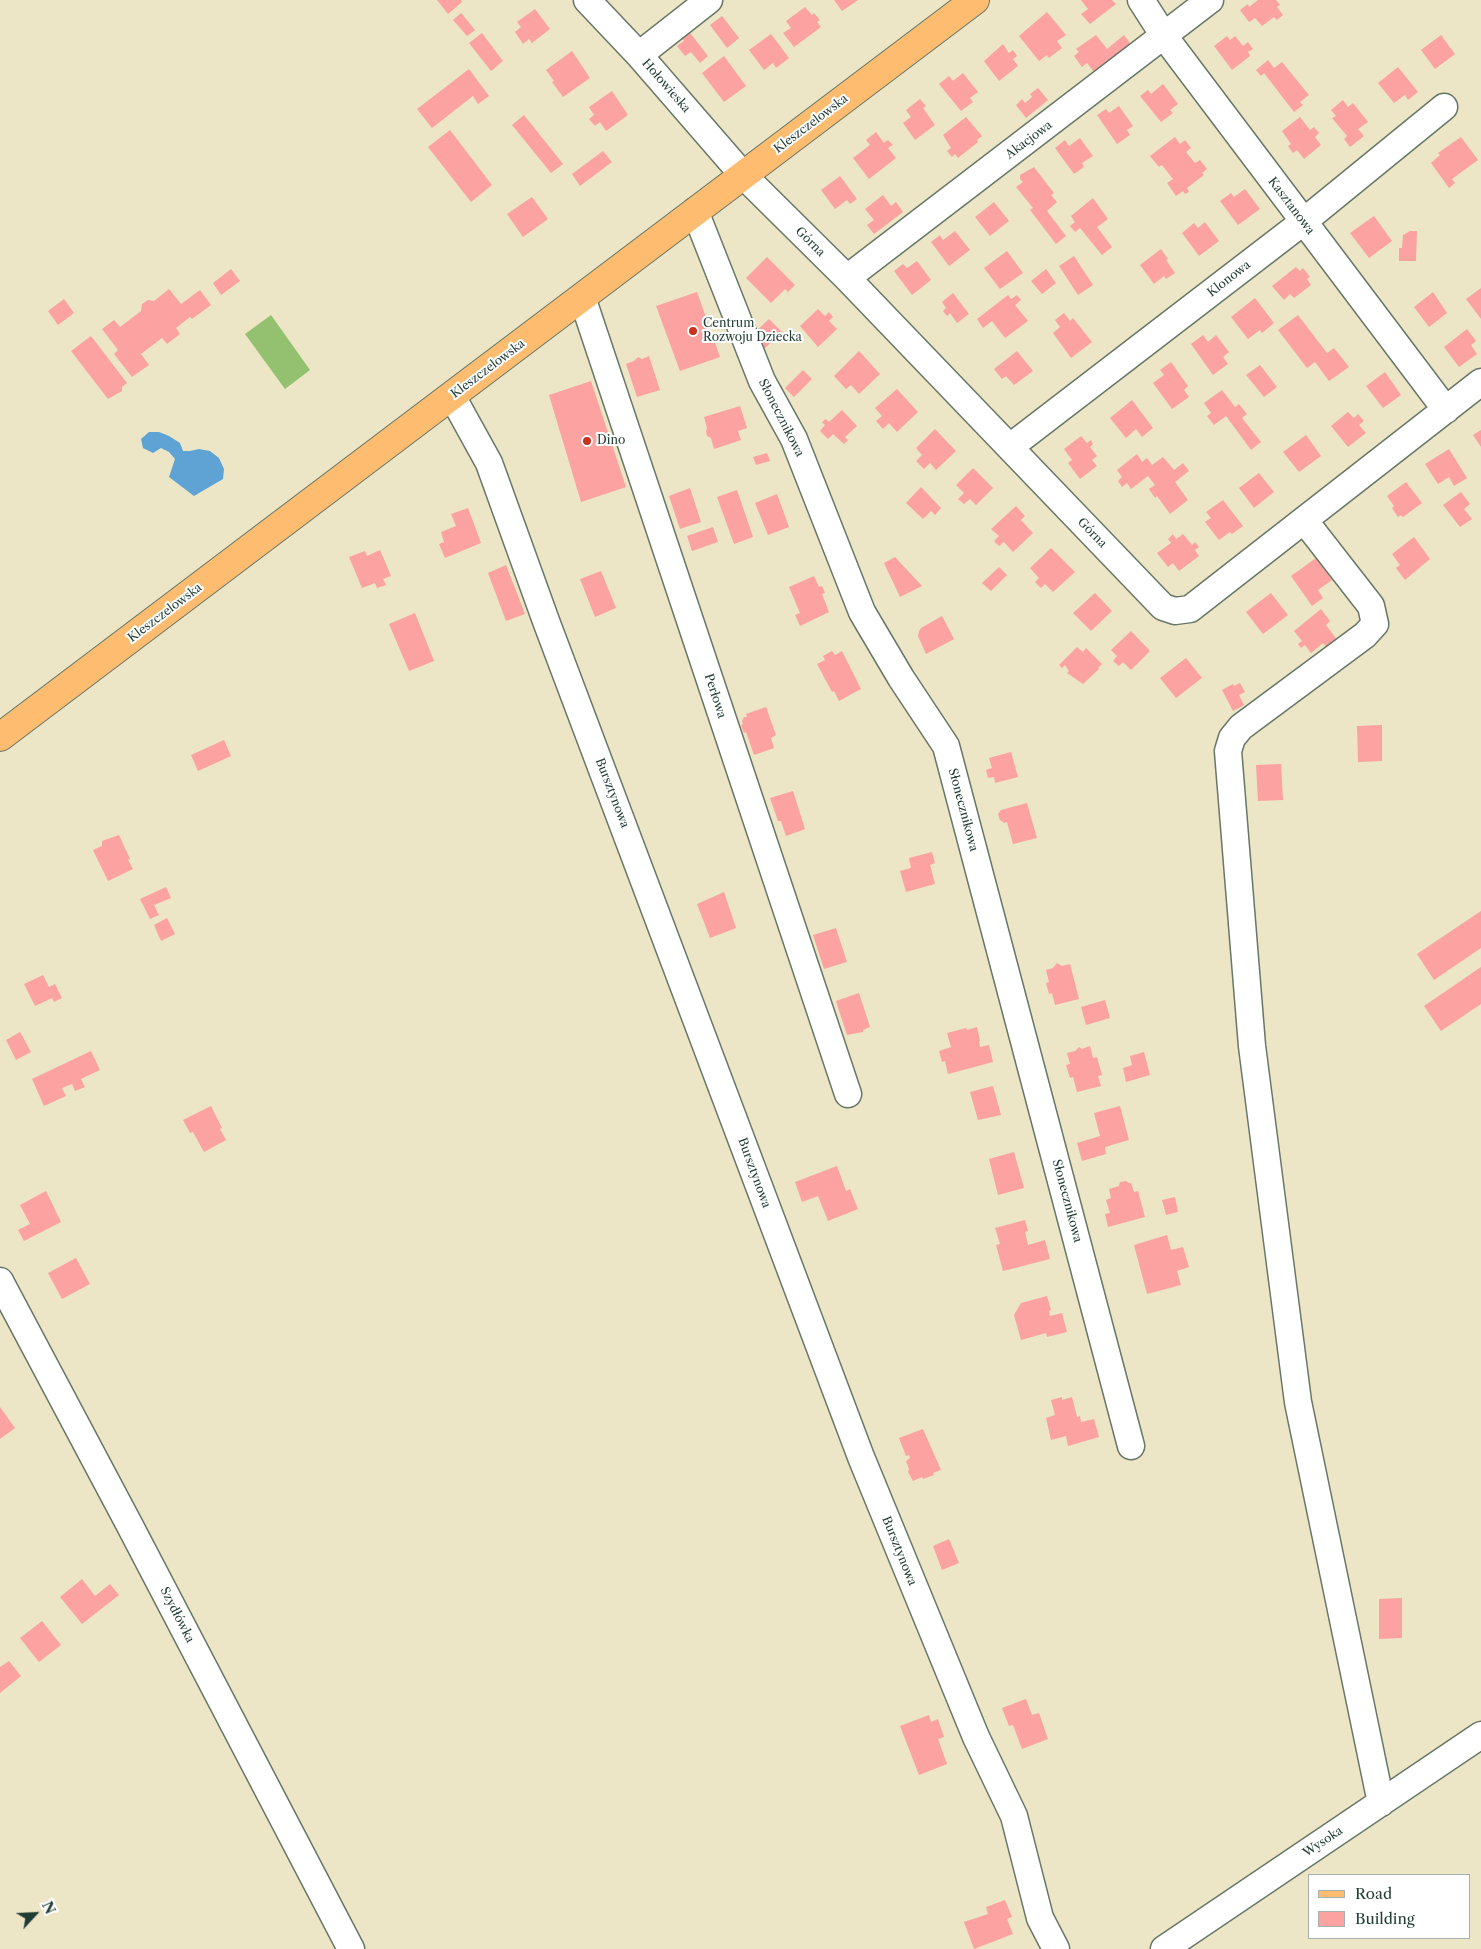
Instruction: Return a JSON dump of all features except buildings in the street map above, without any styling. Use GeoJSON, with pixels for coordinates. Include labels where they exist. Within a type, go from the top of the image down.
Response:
{"type":"FeatureCollection","features":[{"type":"Feature","properties":{"kind":"main road","name":"Kleszczelowska"},"geometry":{"type":"LineString","coordinates":[[0,737],[975,0]]}},
{"type":"Feature","properties":{"kind":"street","name":"Hołowieska"},"geometry":{"type":"LineString","coordinates":[[586,0],[639,55],[743,175]]}},
{"type":"Feature","properties":{"kind":"street"},"geometry":{"type":"LineString","coordinates":[[639,55],[709,0]]}},
{"type":"Feature","properties":{"kind":"street","name":"Kasztanowa"},"geometry":{"type":"LineString","coordinates":[[1141,0],[1164,36],[1446,410]]}},
{"type":"Feature","properties":{"kind":"street","name":"Akacjowa"},"geometry":{"type":"LineString","coordinates":[[847,278],[1210,0]]}},
{"type":"Feature","properties":{"kind":"street","name":"Klonowa"},"geometry":{"type":"LineString","coordinates":[[1010,448],[1303,222],[1444,107]]}},
{"type":"Feature","properties":{"kind":"street","name":"Górna"},"geometry":{"type":"LineString","coordinates":[[743,175],[847,278],[1163,607],[1175,612],[1190,609],[1481,382]]}},
{"type":"Feature","properties":{"kind":"street","name":"Słonecznikowa"},"geometry":{"type":"LineString","coordinates":[[695,211],[762,381],[794,439],[862,612],[901,678],[946,746],[1131,1446]]}},
{"type":"Feature","properties":{"kind":"street","name":"Perłowa"},"geometry":{"type":"LineString","coordinates":[[582,297],[848,1094]]}},
{"type":"Feature","properties":{"kind":"street","name":"Bursztynowa"},"geometry":{"type":"LineString","coordinates":[[452,396],[489,463],[546,621],[861,1457],[976,1737],[1014,1816],[1040,1918],[1056,1949]]}},
{"type":"Feature","properties":{"kind":"street"},"geometry":{"type":"LineString","coordinates":[[1304,520],[1371,606],[1375,624],[1365,635],[1241,727],[1232,738],[1228,751],[1252,1046],[1298,1402],[1381,1803]]}},
{"type":"Feature","properties":{"kind":"street","name":"Szydłówka"},"geometry":{"type":"LineString","coordinates":[[0,1281],[351,1949]]}},
{"type":"Feature","properties":{"kind":"street","name":"Wysoka"},"geometry":{"type":"LineString","coordinates":[[1164,1949],[1481,1735]]}},
{"type":"Feature","properties":{"kind":"green space"},"geometry":{"type":"Polygon","coordinates":[[[271,315],[310,370],[285,389],[245,334],[271,315]]]}},
{"type":"Feature","properties":{"kind":"water"},"geometry":{"type":"Polygon","coordinates":[[[149,432],[159,432],[169,436],[180,443],[183,451],[199,449],[210,451],[219,458],[224,469],[223,479],[194,496],[169,477],[175,459],[169,452],[161,448],[153,453],[143,448],[141,439],[149,432]]]}},
{"type":"Feature","properties":{"kind":"place","name":"Centrum Rozwoju Dziecka"},"geometry":{"type":"Point","coordinates":[693,331]}},
{"type":"Feature","properties":{"kind":"place","name":"Dino"},"geometry":{"type":"Point","coordinates":[587,441]}}]}
